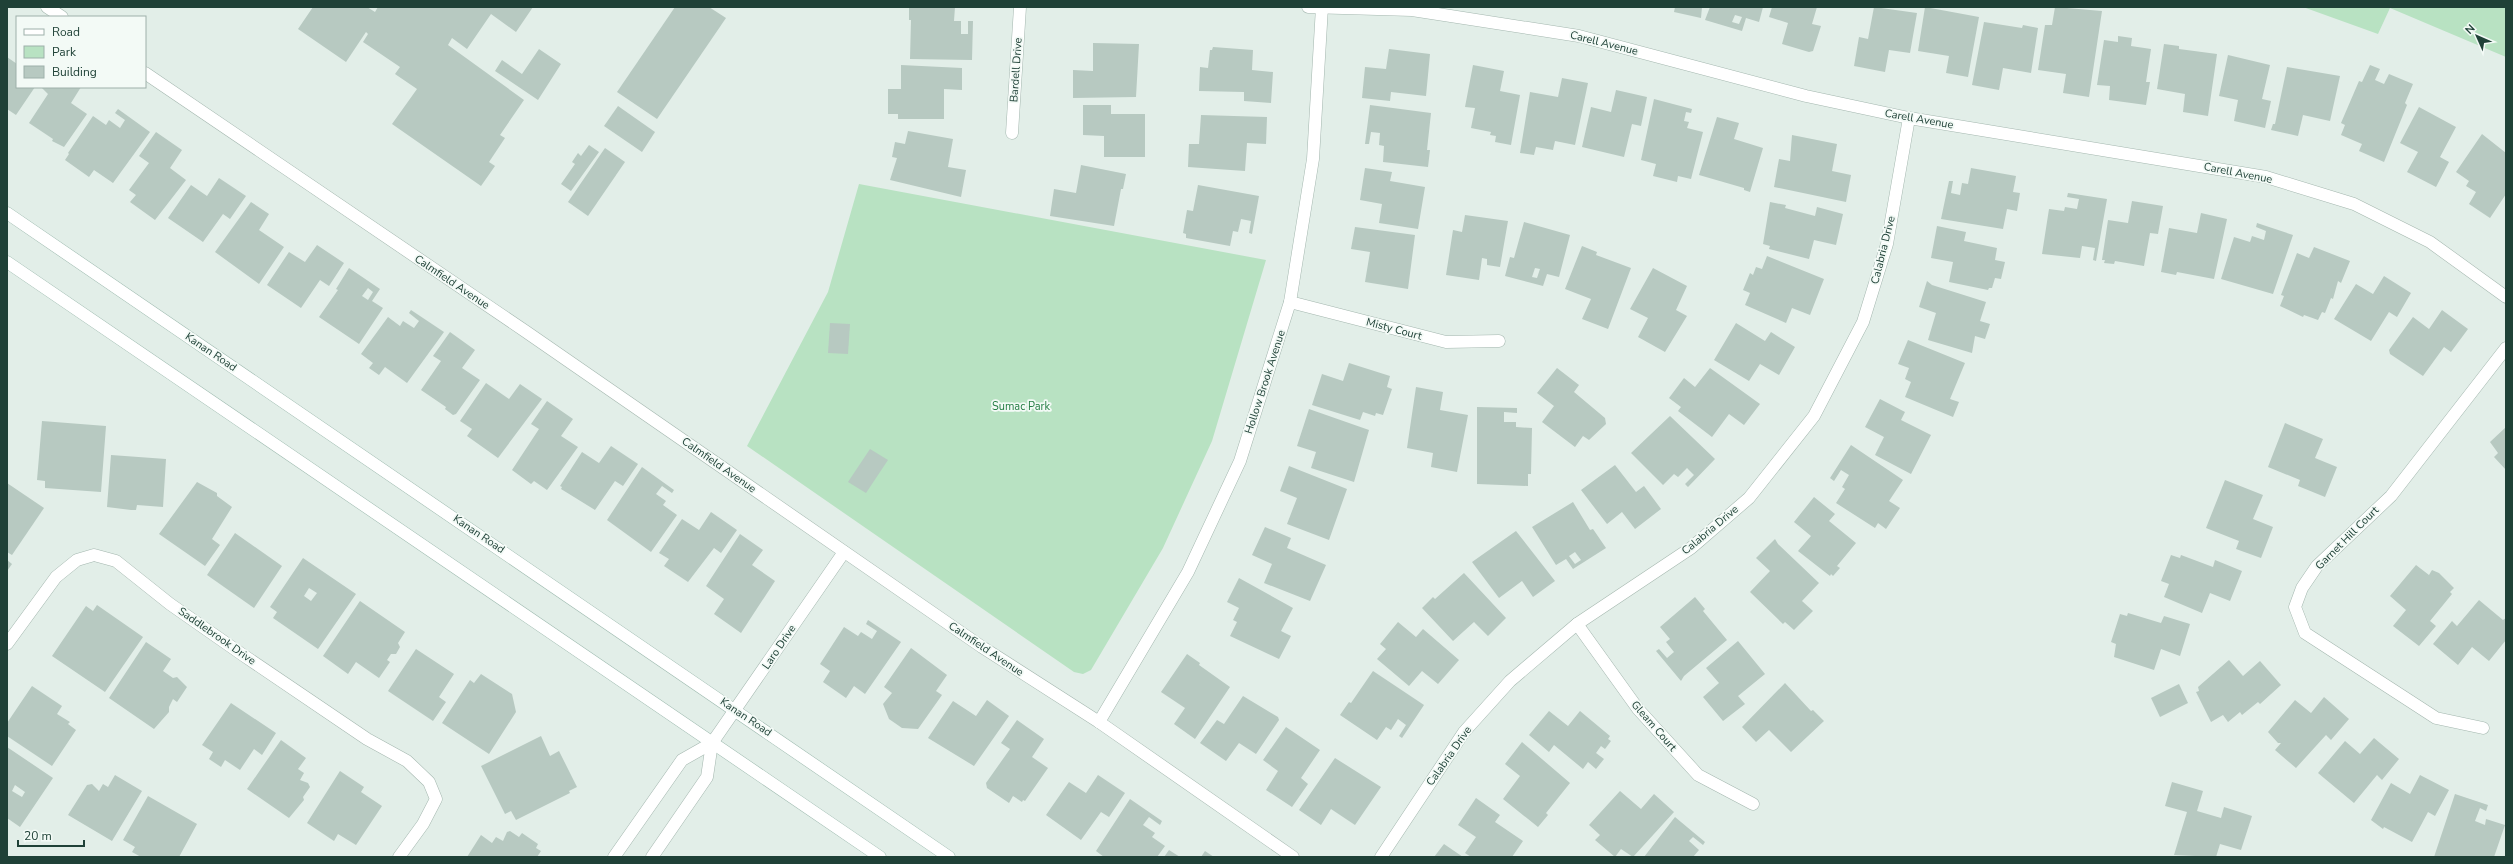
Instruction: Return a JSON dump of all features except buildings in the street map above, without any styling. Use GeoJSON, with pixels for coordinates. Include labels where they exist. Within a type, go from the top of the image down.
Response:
{"type":"FeatureCollection","features":[{"type":"Feature","properties":{"kind":"street"},"geometry":{"type":"LineString","coordinates":[[47,7],[60,16]]}},
{"type":"Feature","properties":{"kind":"street","name":"Bardell Drive"},"geometry":{"type":"LineString","coordinates":[[1012,133],[1020,7]]}},
{"type":"Feature","properties":{"kind":"street","name":"Carell Avenue"},"geometry":{"type":"LineString","coordinates":[[1308,7],[1412,10],[1579,36],[1806,96],[1909,118],[2266,177],[2354,204],[2430,242],[2506,297]]}},
{"type":"Feature","properties":{"kind":"street","name":"Hollow Brook Avenue"},"geometry":{"type":"LineString","coordinates":[[1099,722],[1188,572],[1240,461],[1290,302],[1313,158],[1322,7]]}},
{"type":"Feature","properties":{"kind":"street","name":"Calmfield Avenue"},"geometry":{"type":"LineString","coordinates":[[146,74],[525,331],[982,647],[1099,722],[1293,857]]}},
{"type":"Feature","properties":{"kind":"street","name":"Calabria Drive"},"geometry":{"type":"LineString","coordinates":[[1381,857],[1464,732],[1510,682],[1577,624],[1691,548],[1749,498],[1814,416],[1863,322],[1887,244],[1909,118]]}},
{"type":"Feature","properties":{"kind":"street","name":"Kanan Road"},"geometry":{"type":"LineString","coordinates":[[7,213],[949,857]]}},
{"type":"Feature","properties":{"kind":"street"},"geometry":{"type":"LineString","coordinates":[[7,262],[880,857]]}},
{"type":"Feature","properties":{"kind":"street","name":"Misty Court"},"geometry":{"type":"LineString","coordinates":[[1290,302],[1446,342],[1499,341]]}},
{"type":"Feature","properties":{"kind":"street","name":"Garnet Hill Court"},"geometry":{"type":"LineString","coordinates":[[2483,728],[2436,718],[2305,633],[2295,607],[2302,588],[2317,566],[2391,496],[2506,348]]}},
{"type":"Feature","properties":{"kind":"street","name":"Laro Drive"},"geometry":{"type":"LineString","coordinates":[[614,857],[682,760],[712,743],[844,552]]}},
{"type":"Feature","properties":{"kind":"street","name":"Saddlebrook Drive"},"geometry":{"type":"LineString","coordinates":[[7,644],[56,577],[76,560],[94,555],[116,561],[170,604],[250,659],[367,739],[407,761],[429,782],[436,799],[423,824],[399,857]]}},
{"type":"Feature","properties":{"kind":"street","name":"Gleam Court"},"geometry":{"type":"LineString","coordinates":[[1577,624],[1638,709],[1698,775],[1753,804]]}},
{"type":"Feature","properties":{"kind":"street","name":"Laro Drive"},"geometry":{"type":"LineString","coordinates":[[652,857],[707,777],[712,743]]}},
{"type":"Feature","properties":{"kind":"green space"},"geometry":{"type":"Polygon","coordinates":[[[2303,7],[2506,7],[2506,57],[2390,8],[2378,34],[2303,7]]]}},
{"type":"Feature","properties":{"kind":"green space","name":"Sumac Park"},"geometry":{"type":"Polygon","coordinates":[[[859,184],[1266,260],[1212,441],[1163,548],[1091,670],[1083,674],[1074,672],[747,446],[828,292],[859,184]]]}}]}
